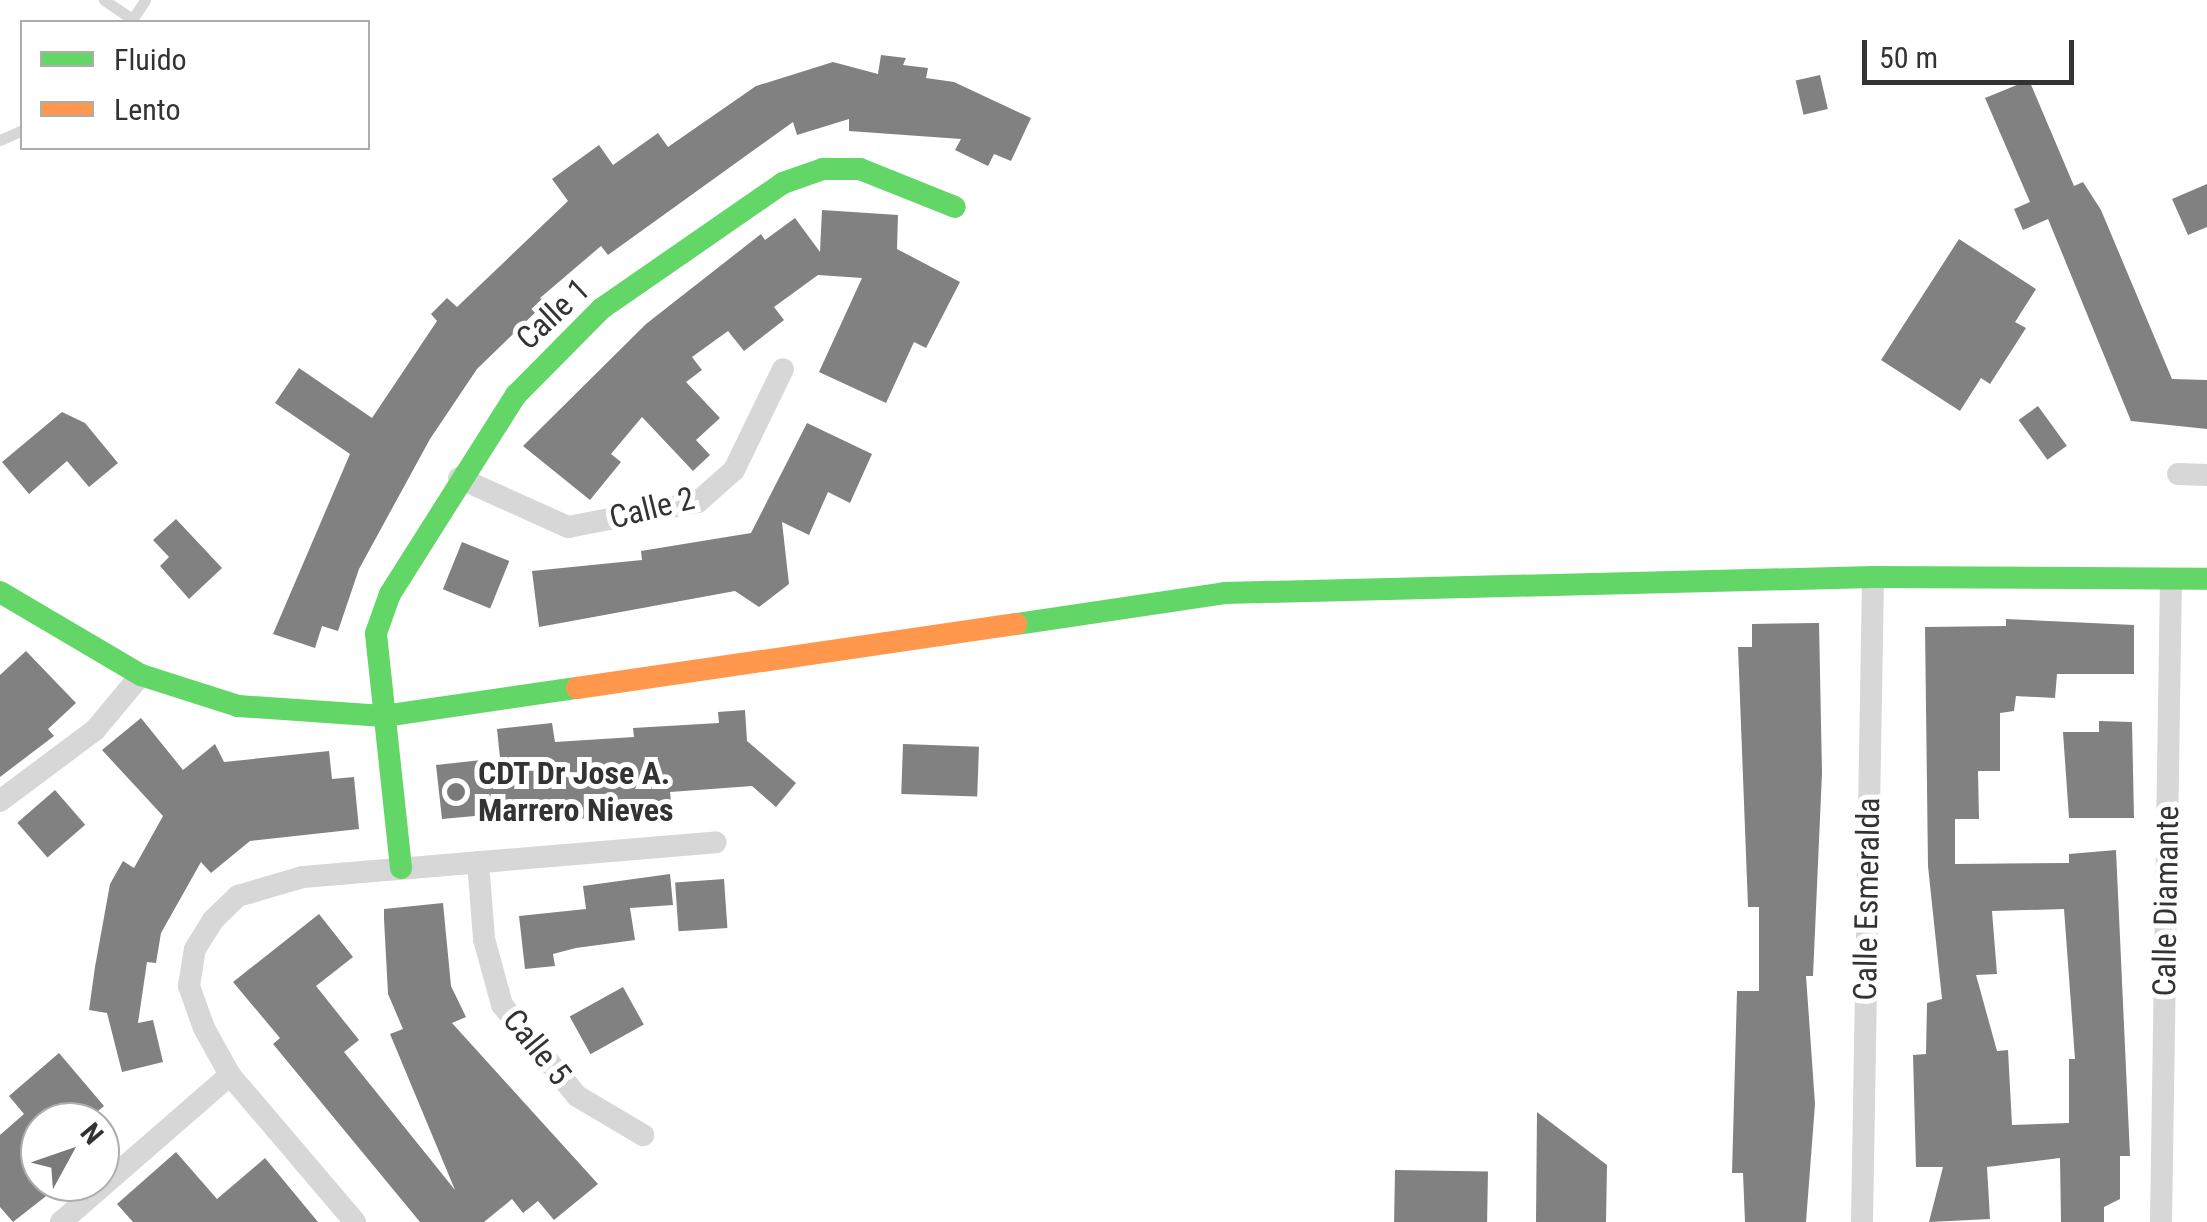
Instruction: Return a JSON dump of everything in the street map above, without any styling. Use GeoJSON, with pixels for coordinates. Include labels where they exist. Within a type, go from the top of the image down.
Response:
{"type":"FeatureCollection","features":[{"type":"Feature","properties":{"kind":"street","name":"Calle 1"},"geometry":{"type":"LineString","coordinates":[[401,868],[376,633],[390,594],[459,478],[516,395],[601,309],[782,183],[822,169],[860,169],[955,207]]}},
{"type":"Feature","properties":{"kind":"street","name":"Calle 2"},"geometry":{"type":"LineString","coordinates":[[459,478],[568,527],[698,502],[734,470],[783,369]]}},
{"type":"Feature","properties":{"kind":"street"},"geometry":{"type":"LineString","coordinates":[[2178,474],[2207,475]]}},
{"type":"Feature","properties":{"kind":"street"},"geometry":{"type":"LineString","coordinates":[[0,592],[141,675],[238,706],[384,716],[1225,593],[1873,577],[2207,579]]}},
{"type":"Feature","properties":{"kind":"street","name":"Calle Esmeralda"},"geometry":{"type":"LineString","coordinates":[[1862,1222],[1873,577]]}},
{"type":"Feature","properties":{"kind":"street","name":"Calle Diamante"},"geometry":{"type":"LineString","coordinates":[[2161,1222],[2171,579]]}},
{"type":"Feature","properties":{"kind":"street"},"geometry":{"type":"LineString","coordinates":[[0,801],[95,730],[141,675]]}},
{"type":"Feature","properties":{"kind":"street"},"geometry":{"type":"LineString","coordinates":[[355,1222],[230,1075],[189,986],[194,949],[213,920],[238,896],[272,883],[401,868],[716,842]]}},
{"type":"Feature","properties":{"kind":"street","name":"Calle 5"},"geometry":{"type":"LineString","coordinates":[[478,862],[484,939],[502,1005],[577,1096],[642,1135]]}},
{"type":"Feature","properties":{"kind":"street"},"geometry":{"type":"LineString","coordinates":[[61,1222],[230,1075]]}},
{"type":"Feature","properties":{"kind":"lane"},"geometry":{"type":"LineString","coordinates":[[104,0],[131,20],[145,0]]}},
{"type":"Feature","properties":{"kind":"building"},"geometry":{"type":"Polygon","coordinates":[[[881,55],[906,58],[903,65],[928,68],[926,78],[954,82],[1031,118],[1011,161],[994,154],[988,166],[955,150],[961,139],[849,131],[849,119],[797,135],[793,122],[608,255],[601,246],[540,298],[545,303],[477,369],[430,439],[359,569],[338,631],[322,626],[315,648],[273,634],[350,454],[275,403],[299,368],[372,418],[437,321],[431,314],[447,298],[457,307],[568,201],[552,179],[599,145],[613,165],[658,133],[668,147],[756,86],[833,62],[878,74],[881,55]]]}},
{"type":"Feature","properties":{"kind":"building"},"geometry":{"type":"Polygon","coordinates":[[[1820,75],[1828,109],[1804,115],[1796,81],[1820,75]]]}},
{"type":"Feature","properties":{"kind":"building"},"geometry":{"type":"Polygon","coordinates":[[[2029,80],[2074,186],[2083,182],[2101,210],[2172,379],[2207,380],[2207,429],[2131,421],[2048,219],[2023,230],[2014,209],[2030,202],[1985,98],[2029,80]]]}},
{"type":"Feature","properties":{"kind":"building"},"geometry":{"type":"Polygon","coordinates":[[[2207,184],[2207,227],[2188,235],[2172,199],[2207,184]]]}},
{"type":"Feature","properties":{"kind":"building"},"geometry":{"type":"Polygon","coordinates":[[[822,210],[898,215],[897,249],[960,282],[926,348],[914,342],[886,403],[819,372],[862,278],[818,275],[774,307],[784,320],[744,351],[728,331],[692,357],[702,370],[686,382],[720,418],[696,440],[710,455],[693,471],[642,417],[611,454],[621,462],[590,500],[523,446],[646,324],[761,234],[765,240],[795,218],[820,252],[822,210]]]}},
{"type":"Feature","properties":{"kind":"building"},"geometry":{"type":"Polygon","coordinates":[[[1959,239],[2036,289],[2015,322],[2026,328],[1990,384],[1981,378],[1960,411],[1881,360],[1959,239]]]}},
{"type":"Feature","properties":{"kind":"building"},"geometry":{"type":"Polygon","coordinates":[[[2038,406],[2067,446],[2047,460],[2019,420],[2038,406]]]}},
{"type":"Feature","properties":{"kind":"building"},"geometry":{"type":"Polygon","coordinates":[[[62,412],[85,423],[118,463],[89,487],[67,461],[29,494],[2,462],[62,412]]]}},
{"type":"Feature","properties":{"kind":"building"},"geometry":{"type":"Polygon","coordinates":[[[807,423],[872,454],[850,503],[828,492],[809,535],[782,522],[789,584],[759,607],[735,591],[539,627],[532,571],[642,560],[641,551],[751,533],[807,423]]]}},
{"type":"Feature","properties":{"kind":"building"},"geometry":{"type":"Polygon","coordinates":[[[176,519],[222,568],[189,599],[160,566],[169,557],[153,540],[176,519]]]}},
{"type":"Feature","properties":{"kind":"building"},"geometry":{"type":"Polygon","coordinates":[[[462,542],[509,561],[490,608],[443,589],[462,542]]]}},
{"type":"Feature","properties":{"kind":"building"},"geometry":{"type":"Polygon","coordinates":[[[2006,619],[2134,625],[2134,674],[2057,674],[2055,698],[2016,696],[2014,711],[2000,713],[2000,771],[1978,771],[1979,819],[1955,819],[1955,864],[2069,863],[2069,854],[2116,850],[2130,1156],[2120,1156],[2120,1199],[2104,1207],[2104,1222],[2061,1222],[2060,1158],[1987,1167],[1990,1219],[1929,1222],[1943,1167],[1916,1167],[1913,1055],[1926,1054],[1927,1003],[1942,999],[1928,866],[1925,627],[2006,626],[2006,619]],[[2064,909],[1992,911],[1997,974],[1976,975],[1997,1051],[2008,1050],[2012,1125],[2069,1123],[2069,1059],[2075,1059],[2064,909]]]}},
{"type":"Feature","properties":{"kind":"building"},"geometry":{"type":"Polygon","coordinates":[[[1819,623],[1822,773],[1813,976],[1806,976],[1815,1104],[1806,1222],[1745,1222],[1743,1173],[1732,1173],[1737,991],[1759,991],[1759,907],[1748,907],[1738,647],[1752,647],[1752,624],[1819,623]]]}},
{"type":"Feature","properties":{"kind":"building"},"geometry":{"type":"Polygon","coordinates":[[[26,651],[76,703],[48,729],[54,736],[0,777],[0,675],[26,651]]]}},
{"type":"Feature","properties":{"kind":"building"},"geometry":{"type":"Polygon","coordinates":[[[745,710],[747,741],[796,783],[776,807],[752,786],[670,792],[671,802],[620,805],[621,816],[563,820],[562,808],[442,819],[436,765],[500,758],[497,729],[552,723],[555,742],[634,737],[633,728],[719,723],[718,712],[745,710]]]}},
{"type":"Feature","properties":{"kind":"building"},"geometry":{"type":"Polygon","coordinates":[[[141,718],[183,770],[215,744],[224,762],[329,751],[332,779],[354,777],[359,829],[250,841],[211,873],[201,862],[161,933],[156,963],[147,962],[138,1023],[153,1020],[163,1062],[122,1072],[107,1013],[89,1010],[95,967],[110,884],[123,861],[134,868],[163,816],[102,750],[141,718]]]}},
{"type":"Feature","properties":{"kind":"building"},"geometry":{"type":"Polygon","coordinates":[[[2099,721],[2132,722],[2134,818],[2069,818],[2063,732],[2099,732],[2099,721]]]}},
{"type":"Feature","properties":{"kind":"building"},"geometry":{"type":"Polygon","coordinates":[[[903,744],[979,747],[977,797],[901,794],[903,744]]]}},
{"type":"Feature","properties":{"kind":"building"},"geometry":{"type":"Polygon","coordinates":[[[55,790],[85,825],[47,858],[17,823],[55,790]]]}},
{"type":"Feature","properties":{"kind":"building"},"geometry":{"type":"Polygon","coordinates":[[[670,874],[673,905],[630,908],[635,940],[553,954],[555,966],[525,969],[519,916],[586,909],[583,886],[670,874]]]}},
{"type":"Feature","properties":{"kind":"building"},"geometry":{"type":"Polygon","coordinates":[[[724,879],[727,928],[679,931],[675,882],[724,879]]]}},
{"type":"Feature","properties":{"kind":"building"},"geometry":{"type":"Polygon","coordinates":[[[443,903],[451,986],[466,1017],[452,1023],[598,1184],[554,1220],[538,1201],[523,1213],[512,1199],[484,1222],[420,1222],[273,1044],[280,1038],[233,982],[319,914],[353,957],[316,986],[359,1040],[344,1052],[455,1190],[390,1034],[403,1029],[388,994],[384,919],[384,909],[443,903]]]}},
{"type":"Feature","properties":{"kind":"building"},"geometry":{"type":"Polygon","coordinates":[[[623,987],[644,1025],[590,1054],[570,1017],[623,987]]]}},
{"type":"Feature","properties":{"kind":"building"},"geometry":{"type":"Polygon","coordinates":[[[59,1053],[101,1102],[20,1102],[20,1109],[9,1096],[59,1053]]]}},
{"type":"Feature","properties":{"kind":"building"},"geometry":{"type":"Polygon","coordinates":[[[1537,1112],[1607,1165],[1606,1222],[1536,1222],[1537,1112]]]}},
{"type":"Feature","properties":{"kind":"building"},"geometry":{"type":"Polygon","coordinates":[[[20,1118],[20,1202],[38,1202],[13,1222],[0,1207],[0,1135],[20,1118]]]}},
{"type":"Feature","properties":{"kind":"building"},"geometry":{"type":"Polygon","coordinates":[[[176,1152],[217,1199],[265,1158],[318,1222],[133,1222],[117,1204],[176,1152]]]}},
{"type":"Feature","properties":{"kind":"building"},"geometry":{"type":"Polygon","coordinates":[[[1395,1170],[1488,1172],[1487,1222],[1394,1222],[1395,1170]]]}},
{"type":"Feature","properties":{"kind":"traffic: fast"},"geometry":{"type":"LineString","coordinates":[[401,868],[376,633],[390,594],[516,395],[601,309],[783,183],[823,169],[860,169],[955,207]]}},
{"type":"Feature","properties":{"kind":"traffic: fast"},"geometry":{"type":"LineString","coordinates":[[1016,624],[1225,593],[1873,577],[2207,579]]}},
{"type":"Feature","properties":{"kind":"traffic: fast"},"geometry":{"type":"LineString","coordinates":[[0,592],[141,675],[238,706],[384,716],[577,688]]}},
{"type":"Feature","properties":{"kind":"traffic: slow"},"geometry":{"type":"LineString","coordinates":[[577,688],[1016,624]]}},
{"type":"Feature","properties":{"kind":"place","name":"CDT Dr Jose A. Marrero Nieves"},"geometry":{"type":"Point","coordinates":[456,792]}}]}
